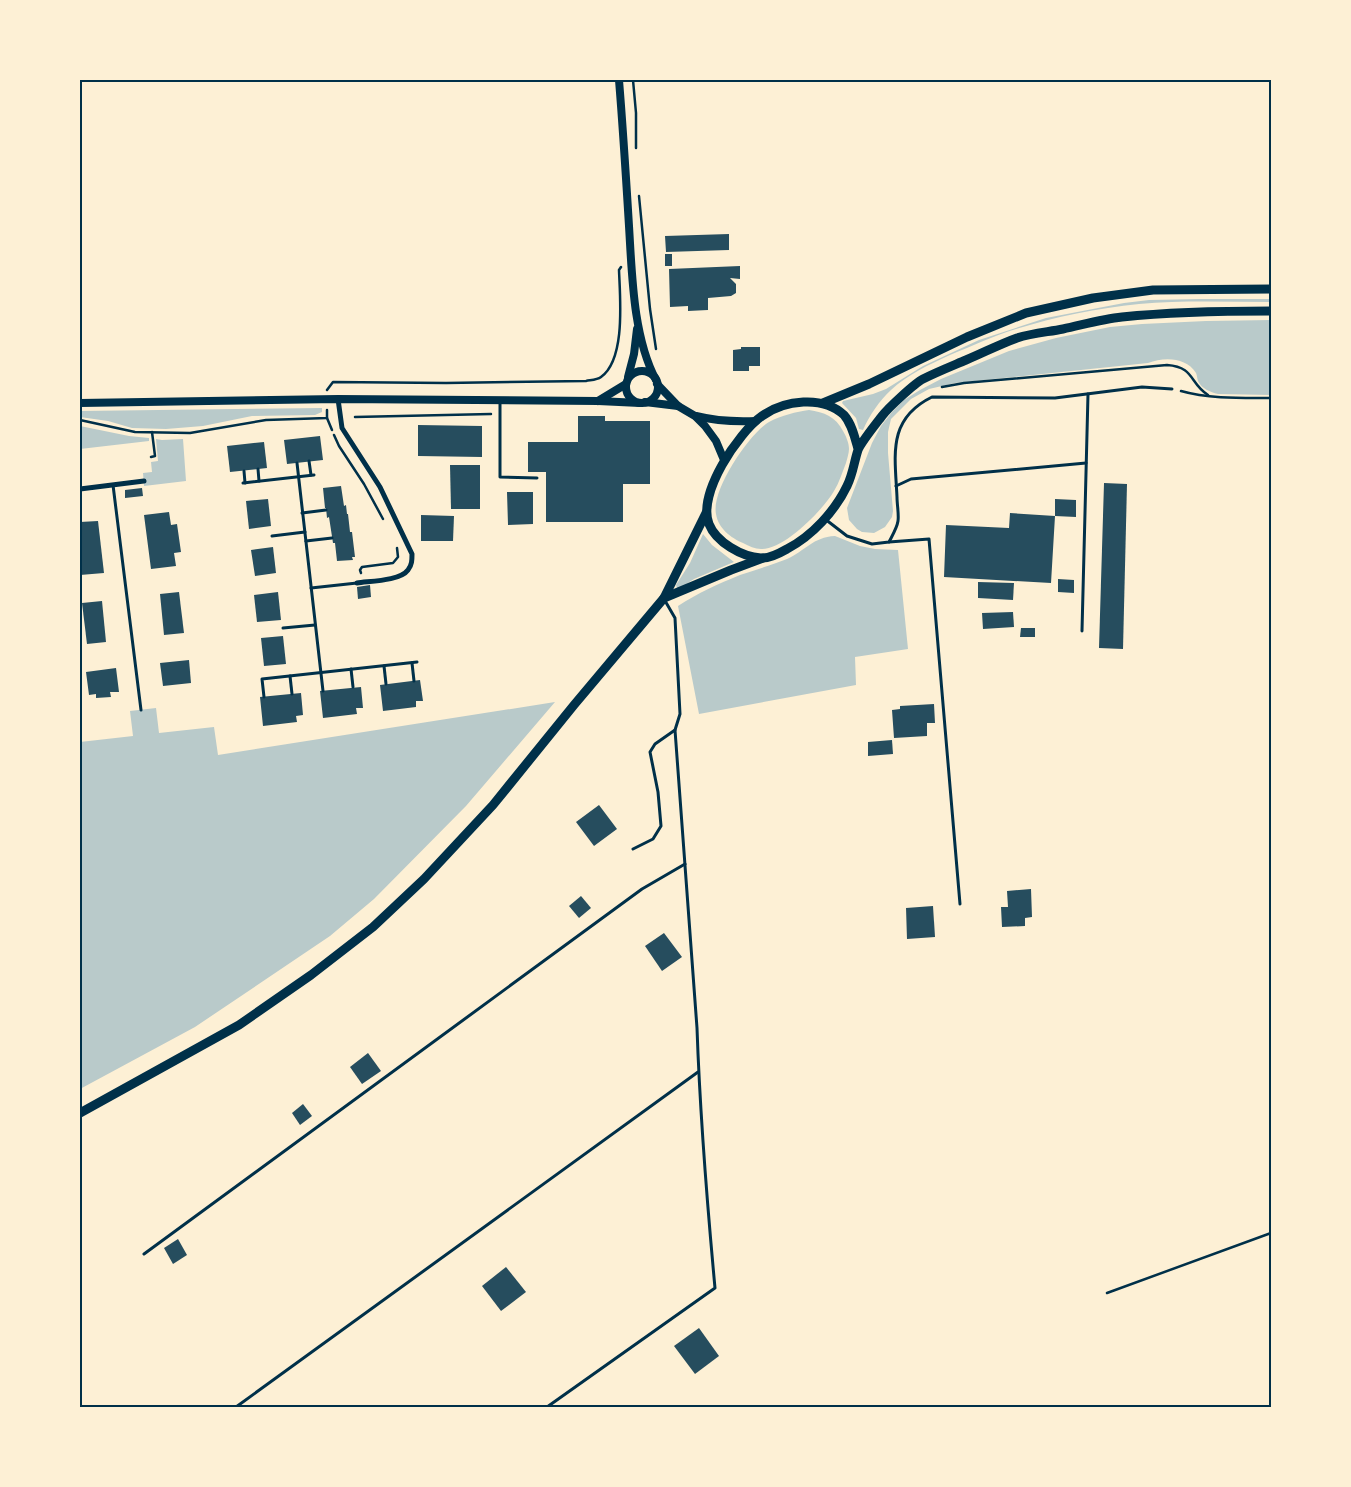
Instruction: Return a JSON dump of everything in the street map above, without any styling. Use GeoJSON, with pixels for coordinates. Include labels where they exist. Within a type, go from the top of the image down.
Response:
{"type":"FeatureCollection","features":[{"type":"Feature","properties":{"kind":"main road"},"geometry":{"type":"LineString","coordinates":[[823,403],[869,384],[967,337],[1026,313],[1093,298],[1153,290],[1271,289]]}},
{"type":"Feature","properties":{"kind":"main road"},"geometry":{"type":"LineString","coordinates":[[858,449],[884,414],[921,380],[1018,338],[1120,317],[1271,311]]}},
{"type":"Feature","properties":{"kind":"main road"},"geometry":{"type":"LineString","coordinates":[[80,1113],[239,1025],[311,975],[373,927],[424,879],[493,805],[664,598],[706,513],[709,496],[724,460],[733,446],[756,421],[763,415],[791,404],[809,401],[823,403],[845,416],[854,434],[858,449],[856,460],[840,498],[824,518],[799,542],[776,554],[731,570],[664,598]]}},
{"type":"Feature","properties":{"kind":"main road"},"geometry":{"type":"LineString","coordinates":[[706,513],[709,525],[724,542],[747,555],[763,558]]}},
{"type":"Feature","properties":{"kind":"street"},"geometry":{"type":"LineString","coordinates":[[80,403],[338,399],[643,402],[650,400],[656,394],[657,382],[647,359],[637,312],[619,80]]}},
{"type":"Feature","properties":{"kind":"street"},"geometry":{"type":"LineString","coordinates":[[637,312],[634,354],[627,382],[627,392],[633,400],[678,406]]}},
{"type":"Feature","properties":{"kind":"street"},"geometry":{"type":"LineString","coordinates":[[598,401],[612,394],[627,382],[634,373],[642,371],[650,373],[678,406],[695,416],[705,426],[716,441],[724,460]]}},
{"type":"Feature","properties":{"kind":"street"},"geometry":{"type":"LineString","coordinates":[[338,399],[342,428],[380,487],[412,554],[412,563],[402,576],[360,582]]}},
{"type":"Feature","properties":{"kind":"street"},"geometry":{"type":"LineString","coordinates":[[695,416],[714,421],[756,421]]}},
{"type":"Feature","properties":{"kind":"street"},"geometry":{"type":"LineString","coordinates":[[80,489],[144,481]]}},
{"type":"Feature","properties":{"kind":"lane"},"geometry":{"type":"LineString","coordinates":[[889,542],[898,520],[895,453],[899,430],[913,410],[932,396],[1055,398],[1142,387],[1172,389]]}},
{"type":"Feature","properties":{"kind":"lane"},"geometry":{"type":"LineString","coordinates":[[1082,631],[1088,394]]}},
{"type":"Feature","properties":{"kind":"lane"},"geometry":{"type":"LineString","coordinates":[[500,400],[500,478],[537,478]]}},
{"type":"Feature","properties":{"kind":"lane"},"geometry":{"type":"LineString","coordinates":[[244,471],[244,483],[312,475],[309,461]]}},
{"type":"Feature","properties":{"kind":"lane"},"geometry":{"type":"LineString","coordinates":[[296,462],[323,691]]}},
{"type":"Feature","properties":{"kind":"lane"},"geometry":{"type":"LineString","coordinates":[[896,486],[911,479],[1086,463]]}},
{"type":"Feature","properties":{"kind":"lane"},"geometry":{"type":"LineString","coordinates":[[258,469],[259,481]]}},
{"type":"Feature","properties":{"kind":"lane"},"geometry":{"type":"LineString","coordinates":[[113,485],[141,710]]}},
{"type":"Feature","properties":{"kind":"lane"},"geometry":{"type":"LineString","coordinates":[[302,513],[326,510]]}},
{"type":"Feature","properties":{"kind":"lane"},"geometry":{"type":"LineString","coordinates":[[824,518],[847,536],[872,544],[929,539],[960,904]]}},
{"type":"Feature","properties":{"kind":"lane"},"geometry":{"type":"LineString","coordinates":[[272,536],[304,532]]}},
{"type":"Feature","properties":{"kind":"lane"},"geometry":{"type":"LineString","coordinates":[[306,541],[332,538]]}},
{"type":"Feature","properties":{"kind":"lane"},"geometry":{"type":"LineString","coordinates":[[311,588],[360,582]]}},
{"type":"Feature","properties":{"kind":"lane"},"geometry":{"type":"LineString","coordinates":[[547,1407],[715,1288],[707,1207],[697,1028],[675,730],[680,714],[675,618],[664,598]]}},
{"type":"Feature","properties":{"kind":"lane"},"geometry":{"type":"LineString","coordinates":[[283,628],[315,625]]}},
{"type":"Feature","properties":{"kind":"lane"},"geometry":{"type":"LineString","coordinates":[[264,697],[262,680],[417,662]]}},
{"type":"Feature","properties":{"kind":"lane"},"geometry":{"type":"LineString","coordinates":[[412,663],[414,681]]}},
{"type":"Feature","properties":{"kind":"lane"},"geometry":{"type":"LineString","coordinates":[[384,666],[386,684]]}},
{"type":"Feature","properties":{"kind":"lane"},"geometry":{"type":"LineString","coordinates":[[351,670],[353,687]]}},
{"type":"Feature","properties":{"kind":"lane"},"geometry":{"type":"LineString","coordinates":[[290,676],[292,694]]}},
{"type":"Feature","properties":{"kind":"lane"},"geometry":{"type":"LineString","coordinates":[[633,849],[653,839],[661,826],[658,792],[650,752],[655,744],[675,730]]}},
{"type":"Feature","properties":{"kind":"lane"},"geometry":{"type":"LineString","coordinates":[[144,1254],[642,890],[685,864]]}},
{"type":"Feature","properties":{"kind":"lane"},"geometry":{"type":"LineString","coordinates":[[236,1407],[699,1072]]}},
{"type":"Feature","properties":{"kind":"path"},"geometry":{"type":"LineString","coordinates":[[633,80],[636,113],[636,153]]}},
{"type":"Feature","properties":{"kind":"path"},"geometry":{"type":"LineString","coordinates":[[639,189],[656,350]]}},
{"type":"Feature","properties":{"kind":"path"},"geometry":{"type":"LineString","coordinates":[[387,526],[364,484],[339,446],[327,418],[326,392],[333,382],[526,382],[586,381],[600,378],[609,368],[615,354],[620,326],[619,270],[625,262],[646,260]]}},
{"type":"Feature","properties":{"kind":"path"},"geometry":{"type":"LineString","coordinates":[[932,396],[936,389],[949,385],[1156,365],[1177,366],[1186,369],[1203,392],[1208,395]]}},
{"type":"Feature","properties":{"kind":"path"},"geometry":{"type":"LineString","coordinates":[[1172,389],[1191,394],[1238,398],[1271,398]]}},
{"type":"Feature","properties":{"kind":"path"},"geometry":{"type":"LineString","coordinates":[[355,417],[500,414]]}},
{"type":"Feature","properties":{"kind":"path"},"geometry":{"type":"LineString","coordinates":[[80,420],[135,432],[190,433],[266,420],[327,418]]}},
{"type":"Feature","properties":{"kind":"path"},"geometry":{"type":"LineString","coordinates":[[151,457],[155,456],[152,432]]}},
{"type":"Feature","properties":{"kind":"path"},"geometry":{"type":"LineString","coordinates":[[360,582],[360,570],[362,567],[388,564],[396,560],[398,552],[396,543]]}},
{"type":"Feature","properties":{"kind":"path"},"geometry":{"type":"LineString","coordinates":[[1107,1293],[1271,1233]]}},
{"type":"Feature","properties":{"kind":"shaded area"},"geometry":{"type":"Polygon","coordinates":[[[1271,299],[1271,302],[1139,304],[1061,317],[999,335],[919,370],[904,379],[887,394],[875,408],[863,430],[859,429],[856,418],[842,403],[843,401],[886,389],[923,366],[979,340],[1046,318],[1124,303],[1149,300],[1271,299]]]}},
{"type":"Feature","properties":{"kind":"shaded area"},"geometry":{"type":"Polygon","coordinates":[[[1271,320],[1271,395],[1218,394],[1206,390],[1198,381],[1196,373],[1192,368],[1181,361],[1168,359],[1148,363],[955,383],[929,389],[911,399],[891,419],[888,432],[888,453],[892,517],[885,527],[874,533],[862,532],[849,520],[847,508],[872,443],[881,426],[904,400],[941,379],[1009,351],[1056,338],[1110,327],[1206,321],[1271,320]]]}},
{"type":"Feature","properties":{"kind":"shaded area"},"geometry":{"type":"Polygon","coordinates":[[[322,408],[322,412],[315,415],[252,416],[203,426],[166,429],[132,428],[108,421],[80,417],[80,411],[322,408]]]}},
{"type":"Feature","properties":{"kind":"shaded area"},"geometry":{"type":"Polygon","coordinates":[[[809,410],[825,414],[837,422],[847,440],[849,447],[846,463],[836,488],[829,499],[802,528],[781,543],[770,548],[761,549],[738,541],[722,528],[717,519],[716,504],[725,478],[742,450],[761,428],[779,417],[809,410]]]}},
{"type":"Feature","properties":{"kind":"shaded area"},"geometry":{"type":"Polygon","coordinates":[[[80,426],[149,438],[149,441],[80,449],[80,426]]]}},
{"type":"Feature","properties":{"kind":"shaded area"},"geometry":{"type":"Polygon","coordinates":[[[156,439],[183,439],[186,481],[144,486],[143,473],[152,472],[151,462],[158,461],[156,439]]]}},
{"type":"Feature","properties":{"kind":"shaded area"},"geometry":{"type":"Polygon","coordinates":[[[703,534],[712,545],[734,562],[677,588],[676,585],[690,563],[703,534]]]}},
{"type":"Feature","properties":{"kind":"shaded area"},"geometry":{"type":"Polygon","coordinates":[[[835,536],[860,546],[898,550],[908,649],[855,657],[856,685],[699,714],[678,606],[724,582],[787,559],[821,539],[835,536]]]}},
{"type":"Feature","properties":{"kind":"shaded area"},"geometry":{"type":"Polygon","coordinates":[[[555,702],[466,806],[374,899],[330,936],[195,1027],[80,1089],[80,742],[133,736],[130,711],[156,708],[159,733],[214,727],[218,755],[555,702]]]}},
{"type":"Feature","properties":{"kind":"building"},"geometry":{"type":"Polygon","coordinates":[[[729,234],[729,250],[666,252],[665,236],[729,234]]]}},
{"type":"Feature","properties":{"kind":"building"},"geometry":{"type":"Polygon","coordinates":[[[665,254],[672,254],[672,266],[665,266],[665,254]]]}},
{"type":"Feature","properties":{"kind":"building"},"geometry":{"type":"Polygon","coordinates":[[[740,266],[740,279],[730,278],[736,284],[736,293],[731,296],[708,298],[708,310],[688,311],[688,306],[670,307],[669,269],[740,266]]]}},
{"type":"Feature","properties":{"kind":"building"},"geometry":{"type":"Polygon","coordinates":[[[741,347],[760,347],[760,366],[749,366],[749,371],[733,371],[733,350],[741,349],[741,347]]]}},
{"type":"Feature","properties":{"kind":"building"},"geometry":{"type":"Polygon","coordinates":[[[578,416],[605,416],[605,421],[650,421],[650,484],[623,484],[623,522],[546,522],[546,472],[528,472],[528,442],[578,442],[578,416]]]}},
{"type":"Feature","properties":{"kind":"building"},"geometry":{"type":"Polygon","coordinates":[[[418,425],[482,426],[482,457],[418,456],[418,425]]]}},
{"type":"Feature","properties":{"kind":"building"},"geometry":{"type":"Polygon","coordinates":[[[320,436],[323,460],[287,464],[284,440],[320,436]]]}},
{"type":"Feature","properties":{"kind":"building"},"geometry":{"type":"Polygon","coordinates":[[[264,442],[267,468],[230,472],[227,446],[264,442]]]}},
{"type":"Feature","properties":{"kind":"building"},"geometry":{"type":"Polygon","coordinates":[[[450,465],[480,465],[480,509],[451,509],[450,465]]]}},
{"type":"Feature","properties":{"kind":"building"},"geometry":{"type":"Polygon","coordinates":[[[1104,483],[1127,484],[1123,649],[1099,648],[1104,483]]]}},
{"type":"Feature","properties":{"kind":"building"},"geometry":{"type":"Polygon","coordinates":[[[341,486],[350,532],[352,532],[355,557],[352,557],[353,560],[337,561],[335,543],[333,543],[329,517],[327,518],[325,508],[323,488],[341,486]]]}},
{"type":"Feature","properties":{"kind":"building"},"geometry":{"type":"Polygon","coordinates":[[[142,488],[143,496],[125,498],[125,490],[142,488]]]}},
{"type":"Feature","properties":{"kind":"building"},"geometry":{"type":"Polygon","coordinates":[[[507,492],[533,492],[533,524],[508,525],[507,492]]]}},
{"type":"Feature","properties":{"kind":"building"},"geometry":{"type":"Polygon","coordinates":[[[268,499],[271,526],[249,529],[246,501],[268,499]]]}},
{"type":"Feature","properties":{"kind":"building"},"geometry":{"type":"Polygon","coordinates":[[[1055,499],[1076,500],[1076,517],[1055,516],[1055,499]]]}},
{"type":"Feature","properties":{"kind":"building"},"geometry":{"type":"Polygon","coordinates":[[[169,512],[171,525],[177,524],[181,552],[174,553],[176,566],[151,569],[144,515],[169,512]]]}},
{"type":"Feature","properties":{"kind":"building"},"geometry":{"type":"Polygon","coordinates":[[[1010,513],[1055,516],[1051,583],[944,577],[946,525],[1009,528],[1010,513]]]}},
{"type":"Feature","properties":{"kind":"building"},"geometry":{"type":"Polygon","coordinates":[[[421,515],[454,516],[453,541],[421,541],[421,515]]]}},
{"type":"Feature","properties":{"kind":"building"},"geometry":{"type":"Polygon","coordinates":[[[98,521],[104,573],[80,575],[80,522],[98,521]]]}},
{"type":"Feature","properties":{"kind":"building"},"geometry":{"type":"Polygon","coordinates":[[[273,547],[276,573],[255,576],[251,550],[273,547]]]}},
{"type":"Feature","properties":{"kind":"building"},"geometry":{"type":"Polygon","coordinates":[[[1058,579],[1074,580],[1074,593],[1058,592],[1058,579]]]}},
{"type":"Feature","properties":{"kind":"building"},"geometry":{"type":"Polygon","coordinates":[[[978,582],[1014,583],[1013,600],[978,598],[978,582]]]}},
{"type":"Feature","properties":{"kind":"building"},"geometry":{"type":"Polygon","coordinates":[[[370,585],[371,597],[358,599],[357,587],[370,585]]]}},
{"type":"Feature","properties":{"kind":"building"},"geometry":{"type":"Polygon","coordinates":[[[179,592],[184,633],[164,635],[160,594],[179,592]]]}},
{"type":"Feature","properties":{"kind":"building"},"geometry":{"type":"Polygon","coordinates":[[[278,592],[281,620],[257,622],[254,595],[278,592]]]}},
{"type":"Feature","properties":{"kind":"building"},"geometry":{"type":"Polygon","coordinates":[[[102,601],[106,642],[87,644],[82,603],[102,601]]]}},
{"type":"Feature","properties":{"kind":"building"},"geometry":{"type":"Polygon","coordinates":[[[1013,612],[1014,627],[983,629],[982,613],[1013,612]]]}},
{"type":"Feature","properties":{"kind":"building"},"geometry":{"type":"Polygon","coordinates":[[[1021,628],[1035,628],[1035,637],[1020,637],[1021,628]]]}},
{"type":"Feature","properties":{"kind":"building"},"geometry":{"type":"Polygon","coordinates":[[[283,636],[286,664],[264,666],[261,638],[283,636]]]}},
{"type":"Feature","properties":{"kind":"building"},"geometry":{"type":"Polygon","coordinates":[[[189,660],[191,683],[163,686],[160,663],[189,660]]]}},
{"type":"Feature","properties":{"kind":"building"},"geometry":{"type":"Polygon","coordinates":[[[116,668],[119,692],[110,692],[111,697],[96,698],[96,694],[89,695],[86,672],[116,668]]]}},
{"type":"Feature","properties":{"kind":"building"},"geometry":{"type":"Polygon","coordinates":[[[420,680],[423,701],[416,701],[416,707],[383,711],[380,685],[420,680]]]}},
{"type":"Feature","properties":{"kind":"building"},"geometry":{"type":"Polygon","coordinates":[[[361,687],[363,708],[356,708],[357,714],[323,718],[320,691],[361,687]]]}},
{"type":"Feature","properties":{"kind":"building"},"geometry":{"type":"Polygon","coordinates":[[[301,693],[303,715],[296,716],[297,722],[263,726],[260,697],[301,693]]]}},
{"type":"Feature","properties":{"kind":"building"},"geometry":{"type":"Polygon","coordinates":[[[934,704],[935,723],[927,723],[927,736],[894,738],[892,710],[900,709],[900,706],[934,704]]]}},
{"type":"Feature","properties":{"kind":"building"},"geometry":{"type":"Polygon","coordinates":[[[892,740],[893,754],[868,756],[868,742],[892,740]]]}},
{"type":"Feature","properties":{"kind":"building"},"geometry":{"type":"Polygon","coordinates":[[[599,805],[617,829],[594,846],[576,822],[599,805]]]}},
{"type":"Feature","properties":{"kind":"building"},"geometry":{"type":"Polygon","coordinates":[[[1031,889],[1032,917],[1025,918],[1025,926],[1002,927],[1001,907],[1008,907],[1007,891],[1031,889]]]}},
{"type":"Feature","properties":{"kind":"building"},"geometry":{"type":"Polygon","coordinates":[[[581,896],[591,908],[579,918],[569,906],[581,896]]]}},
{"type":"Feature","properties":{"kind":"building"},"geometry":{"type":"Polygon","coordinates":[[[933,906],[935,937],[907,939],[906,908],[933,906]]]}},
{"type":"Feature","properties":{"kind":"building"},"geometry":{"type":"Polygon","coordinates":[[[664,933],[682,957],[662,971],[645,946],[664,933]]]}},
{"type":"Feature","properties":{"kind":"building"},"geometry":{"type":"Polygon","coordinates":[[[368,1053],[381,1071],[362,1084],[350,1067],[368,1053]]]}},
{"type":"Feature","properties":{"kind":"building"},"geometry":{"type":"Polygon","coordinates":[[[303,1104],[312,1116],[300,1125],[292,1113],[303,1104]]]}},
{"type":"Feature","properties":{"kind":"building"},"geometry":{"type":"Polygon","coordinates":[[[178,1239],[187,1255],[173,1264],[164,1248],[178,1239]]]}},
{"type":"Feature","properties":{"kind":"building"},"geometry":{"type":"Polygon","coordinates":[[[506,1267],[526,1292],[501,1311],[482,1286],[506,1267]]]}},
{"type":"Feature","properties":{"kind":"building"},"geometry":{"type":"Polygon","coordinates":[[[699,1328],[719,1356],[695,1374],[674,1346],[699,1328]]]}}]}
